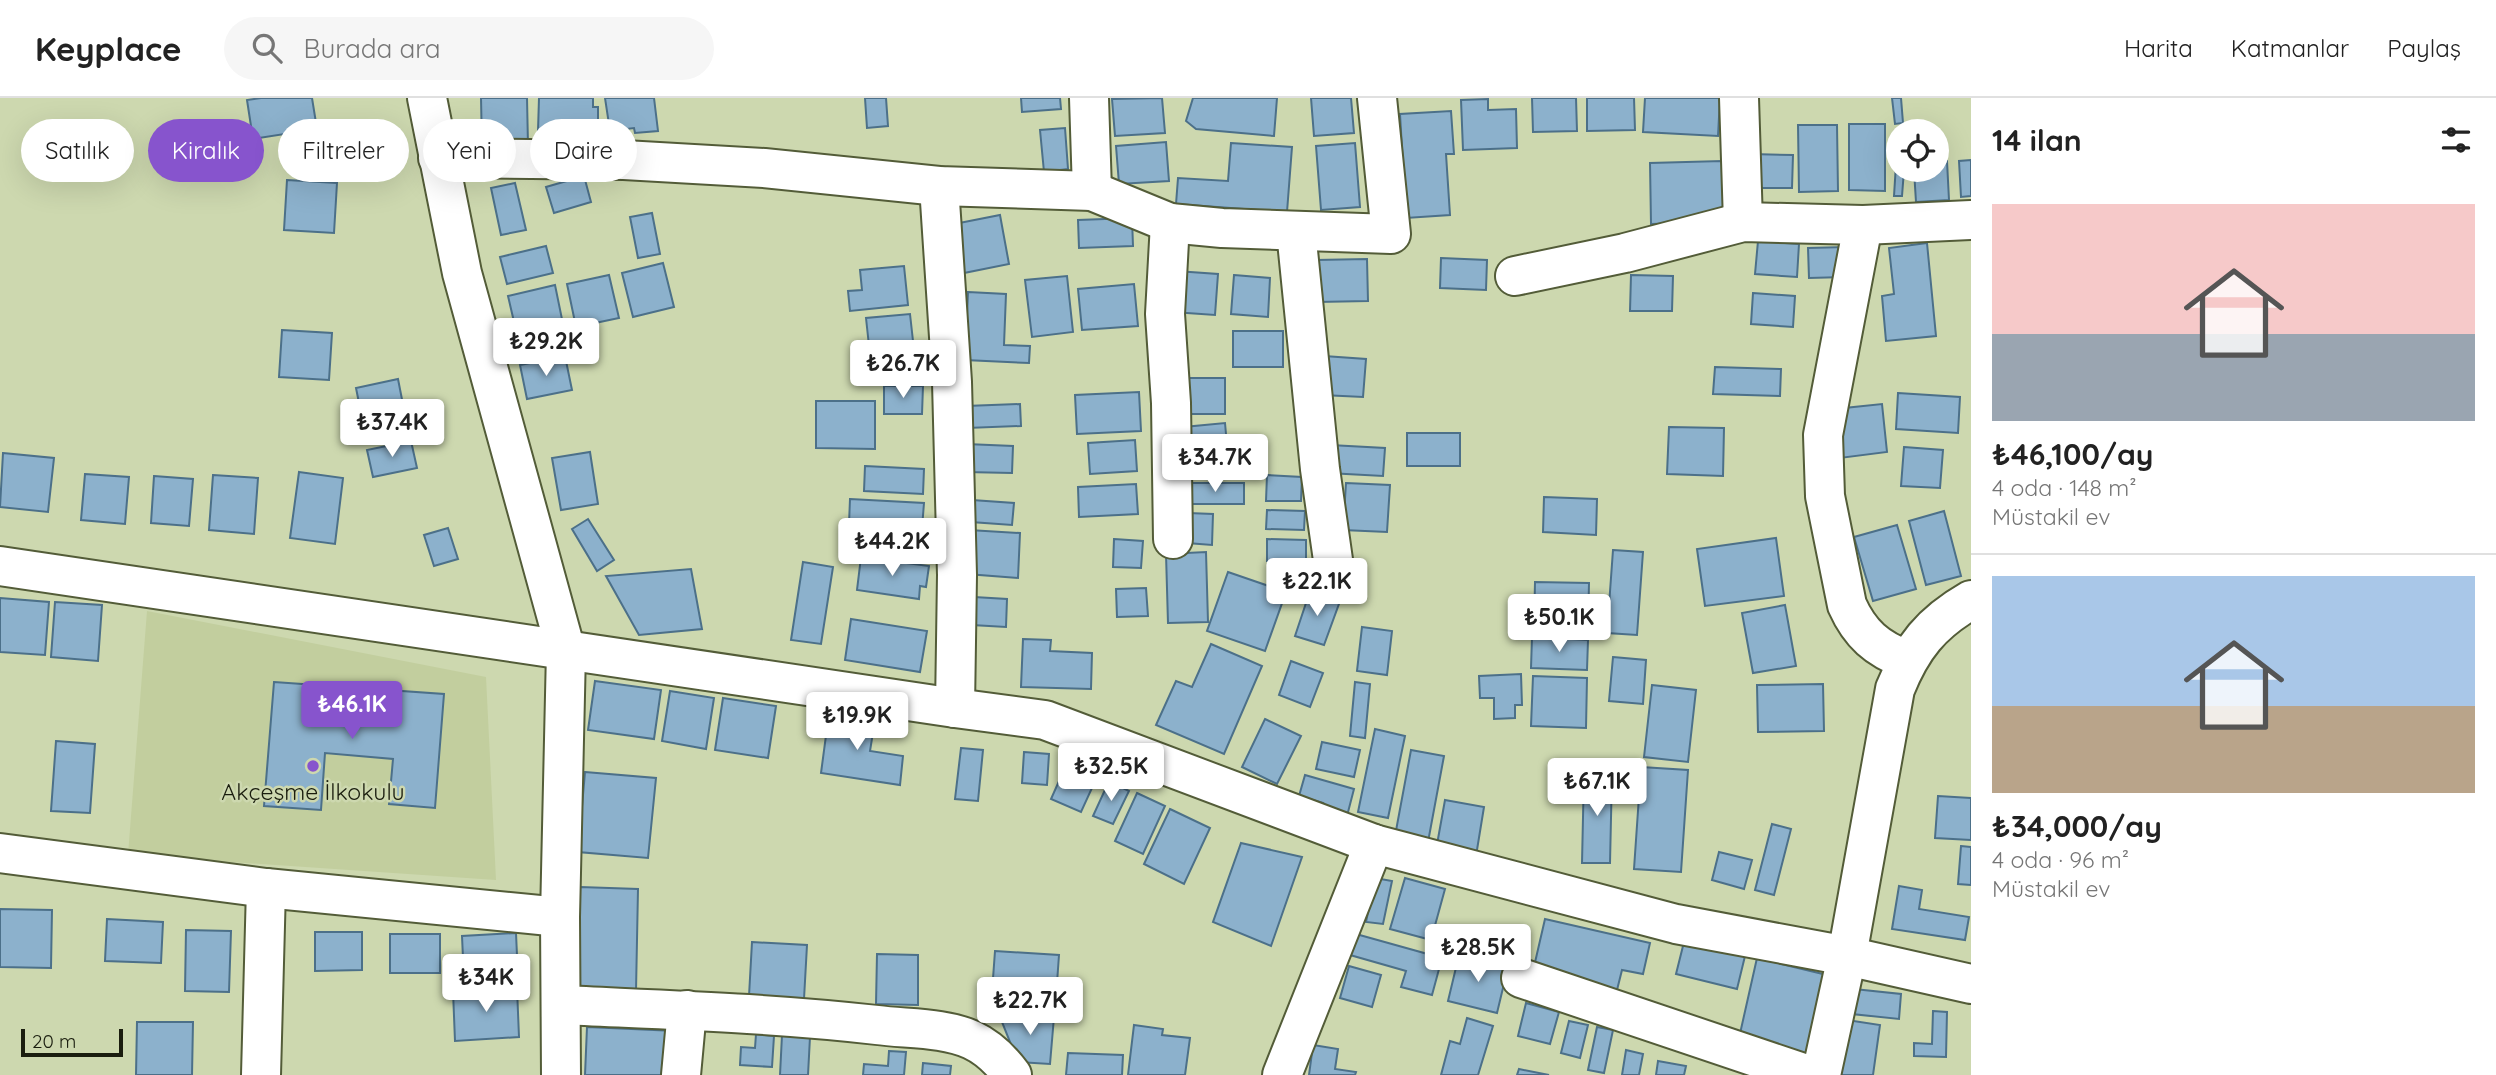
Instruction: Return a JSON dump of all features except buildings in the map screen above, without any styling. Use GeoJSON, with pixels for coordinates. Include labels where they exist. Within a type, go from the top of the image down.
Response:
{"type":"FeatureCollection","features":[{"type":"Feature","properties":{"kind":"street"},"geometry":{"type":"LineString","coordinates":[[427,98],[431,119]]}},
{"type":"Feature","properties":{"kind":"street"},"geometry":{"type":"LineString","coordinates":[[1090,98],[1092,191]]}},
{"type":"Feature","properties":{"kind":"street"},"geometry":{"type":"LineString","coordinates":[[516,159],[652,161],[764,168],[939,186],[1092,191],[1170,223],[1391,234],[1377,98]]}},
{"type":"Feature","properties":{"kind":"street"},"geometry":{"type":"LineString","coordinates":[[1739,98],[1743,222]]}},
{"type":"Feature","properties":{"kind":"street"},"geometry":{"type":"LineString","coordinates":[[443,182],[463,273],[566,651],[560,917],[561,1075]]}},
{"type":"Feature","properties":{"kind":"street"},"geometry":{"type":"LineString","coordinates":[[939,186],[952,382],[957,575],[955,708]]}},
{"type":"Feature","properties":{"kind":"street"},"geometry":{"type":"LineString","coordinates":[[1515,276],[1625,253],[1743,222],[1863,225],[1971,220]]}},
{"type":"Feature","properties":{"kind":"street"},"geometry":{"type":"LineString","coordinates":[[1170,223],[1165,314],[1171,402],[1173,539]]}},
{"type":"Feature","properties":{"kind":"street"},"geometry":{"type":"LineString","coordinates":[[1863,225],[1826,410],[1822,465],[1825,496],[1847,605],[1853,619],[1873,643],[1889,654],[1907,660]]}},
{"type":"Feature","properties":{"kind":"street"},"geometry":{"type":"LineString","coordinates":[[1296,231],[1320,468],[1334,567]]}},
{"type":"Feature","properties":{"kind":"street"},"geometry":{"type":"LineString","coordinates":[[0,566],[1045,720],[1374,844],[1676,924],[1847,956],[1971,984]]}},
{"type":"Feature","properties":{"kind":"street"},"geometry":{"type":"LineString","coordinates":[[1821,1075],[1847,956],[1895,689],[1907,660],[1923,637],[1949,613],[1971,600]]}},
{"type":"Feature","properties":{"kind":"street"},"geometry":{"type":"LineString","coordinates":[[1282,1075],[1374,844]]}},
{"type":"Feature","properties":{"kind":"street"},"geometry":{"type":"LineString","coordinates":[[0,853],[266,888],[560,917]]}},
{"type":"Feature","properties":{"kind":"street"},"geometry":{"type":"LineString","coordinates":[[261,1075],[266,888]]}},
{"type":"Feature","properties":{"kind":"street"},"geometry":{"type":"LineString","coordinates":[[1521,978],[1809,1075]]}},
{"type":"Feature","properties":{"kind":"street"},"geometry":{"type":"LineString","coordinates":[[561,1006],[687,1010],[948,1033],[971,1040],[991,1051],[1012,1075]]}},
{"type":"Feature","properties":{"kind":"street"},"geometry":{"type":"LineString","coordinates":[[681,1075],[687,1010]]}},
{"type":"Feature","properties":{"kind":"shaded area","name":"Akçeşme İlkokulu"},"geometry":{"type":"Polygon","coordinates":[[[147,611],[486,677],[496,880],[128,855],[147,611]]]}},
{"type":"Feature","properties":{"kind":"place","name":"Akçeşme İlkokulu"},"geometry":{"type":"Point","coordinates":[313,766]}}]}
